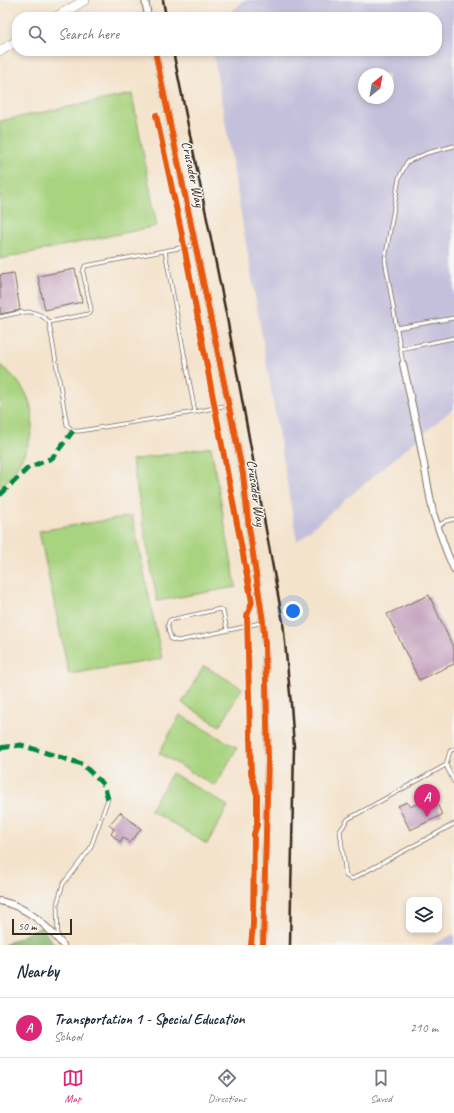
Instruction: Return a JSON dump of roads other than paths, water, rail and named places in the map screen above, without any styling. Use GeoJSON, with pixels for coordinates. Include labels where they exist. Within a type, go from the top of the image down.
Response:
{"type":"FeatureCollection","features":[{"type":"Feature","properties":{"kind":"main road"},"geometry":{"type":"LineString","coordinates":[[65,12],[85,0]]}},
{"type":"Feature","properties":{"kind":"main road"},"geometry":{"type":"LineString","coordinates":[[0,51],[12,44]]}},
{"type":"Feature","properties":{"kind":"street"},"geometry":{"type":"LineString","coordinates":[[145,0],[147,12]]}},
{"type":"Feature","properties":{"kind":"street","name":"Crusader Way"},"geometry":{"type":"LineString","coordinates":[[156,56],[243,474],[248,520],[263,622],[266,668],[268,760],[263,945]]}},
{"type":"Feature","properties":{"kind":"street"},"geometry":{"type":"LineString","coordinates":[[403,364],[432,505],[447,553],[454,569]]}},
{"type":"Feature","properties":{"kind":"street"},"geometry":{"type":"LineString","coordinates":[[0,901],[12,904],[35,916],[50,929],[64,945]]}},
{"type":"Feature","properties":{"kind":"lane"},"geometry":{"type":"LineString","coordinates":[[403,364],[385,260],[399,178],[407,162],[427,153],[454,146]]}},
{"type":"Feature","properties":{"kind":"lane"},"geometry":{"type":"LineString","coordinates":[[49,322],[88,314],[91,312],[83,272],[85,266],[195,245]]}},
{"type":"Feature","properties":{"kind":"lane"},"geometry":{"type":"LineString","coordinates":[[165,251],[195,412]]}},
{"type":"Feature","properties":{"kind":"lane"},"geometry":{"type":"LineString","coordinates":[[0,317],[23,312],[32,312],[44,316],[49,322],[67,425],[73,431],[195,412],[228,405]]}},
{"type":"Feature","properties":{"kind":"lane"},"geometry":{"type":"LineString","coordinates":[[396,328],[454,318]]}},
{"type":"Feature","properties":{"kind":"lane"},"geometry":{"type":"LineString","coordinates":[[400,349],[454,338]]}},
{"type":"Feature","properties":{"kind":"lane"},"geometry":{"type":"LineString","coordinates":[[438,526],[446,521],[454,519]]}},
{"type":"Feature","properties":{"kind":"lane"},"geometry":{"type":"LineString","coordinates":[[227,630],[223,611],[220,609],[170,620],[168,622],[171,639],[178,641],[263,622]]}},
{"type":"Feature","properties":{"kind":"lane"},"geometry":{"type":"LineString","coordinates":[[454,749],[450,752],[446,765],[454,782]]}},
{"type":"Feature","properties":{"kind":"lane"},"geometry":{"type":"LineString","coordinates":[[446,765],[348,820],[340,831],[346,876],[352,879],[454,824]]}},
{"type":"Feature","properties":{"kind":"lane"},"geometry":{"type":"LineString","coordinates":[[58,938],[57,904],[63,884],[90,849],[108,800]]}},
{"type":"Feature","properties":{"kind":"railway"},"geometry":{"type":"LineString","coordinates":[[163,0],[165,12]]}},
{"type":"Feature","properties":{"kind":"railway"},"geometry":{"type":"LineString","coordinates":[[174,56],[227,318],[283,622],[294,747],[290,945]]}},
{"type":"Feature","properties":{"kind":"place","name":"Transportation 1 - Special Education"},"geometry":{"type":"Point","coordinates":[427,817]}}]}
